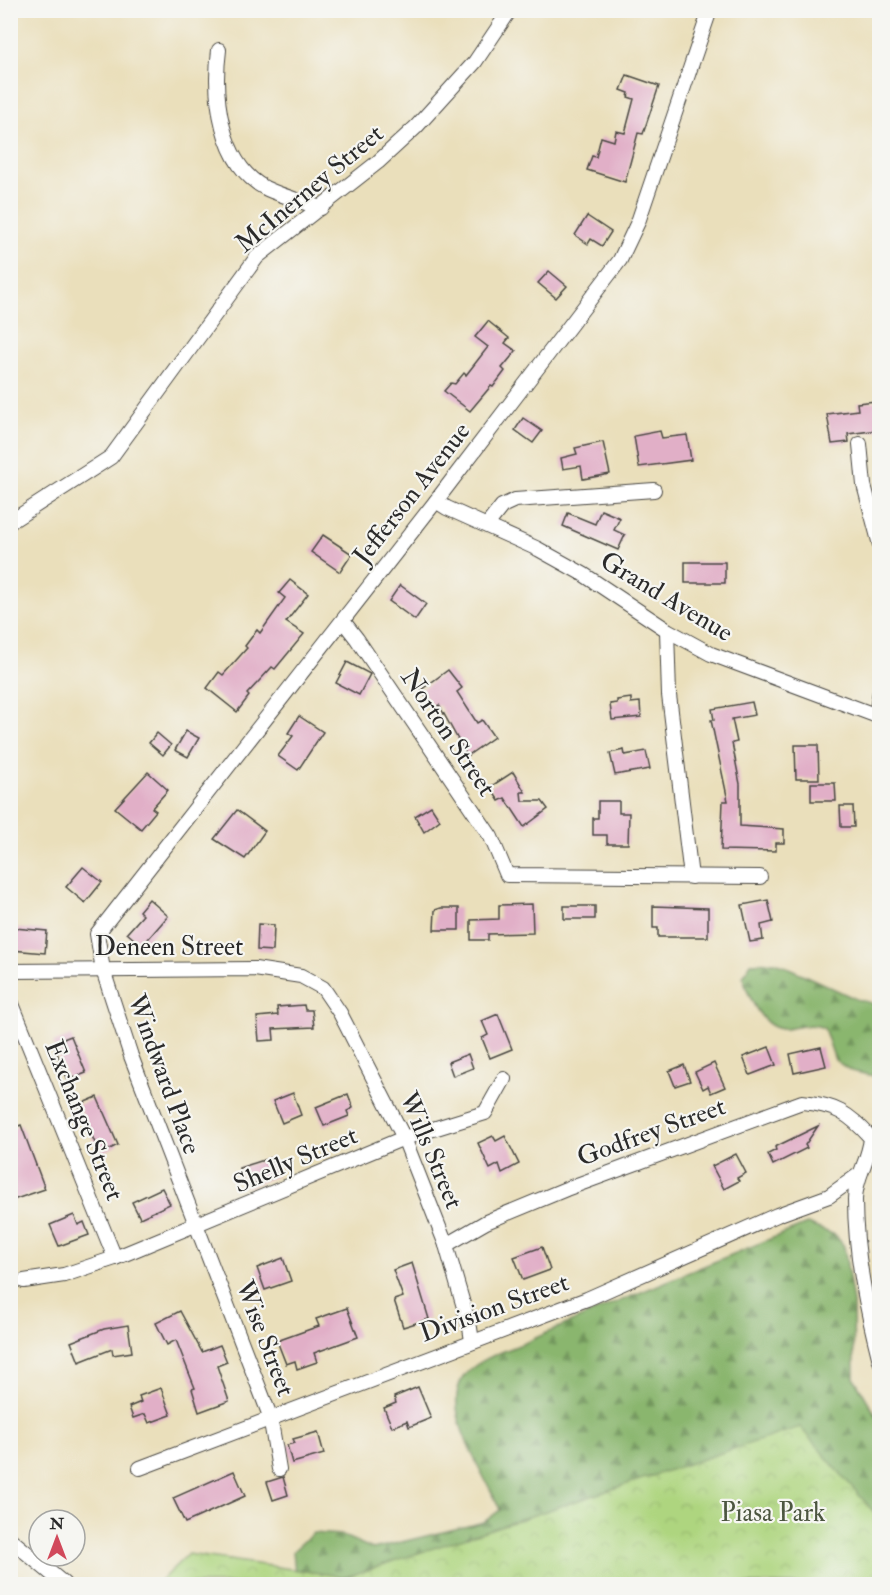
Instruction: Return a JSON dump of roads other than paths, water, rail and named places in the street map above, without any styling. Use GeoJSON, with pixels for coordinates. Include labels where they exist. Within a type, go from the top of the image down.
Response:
{"type":"FeatureCollection","features":[{"type":"Feature","properties":{"kind":"street","name":"McInerney Street"},"geometry":{"type":"LineString","coordinates":[[10,522],[111,457],[257,257],[378,162],[450,92],[475,62],[510,10]]}},
{"type":"Feature","properties":{"kind":"street","name":"Jefferson Avenue"},"geometry":{"type":"LineString","coordinates":[[103,970],[97,940],[99,929],[343,621],[620,260],[638,222],[710,10]]}},
{"type":"Feature","properties":{"kind":"street"},"geometry":{"type":"LineString","coordinates":[[219,50],[220,109],[227,142],[240,168],[264,187],[321,208]]}},
{"type":"Feature","properties":{"kind":"street"},"geometry":{"type":"LineString","coordinates":[[860,444],[864,485],[879,545]]}},
{"type":"Feature","properties":{"kind":"street"},"geometry":{"type":"LineString","coordinates":[[487,525],[502,506],[515,500],[654,490]]}},
{"type":"Feature","properties":{"kind":"street","name":"Grand Avenue"},"geometry":{"type":"LineString","coordinates":[[436,501],[583,574],[667,630],[736,664],[878,716]]}},
{"type":"Feature","properties":{"kind":"street","name":"Norton Street"},"geometry":{"type":"LineString","coordinates":[[343,621],[491,837],[507,875],[691,877]]}},
{"type":"Feature","properties":{"kind":"street"},"geometry":{"type":"LineString","coordinates":[[667,630],[669,695],[691,877],[760,877]]}},
{"type":"Feature","properties":{"kind":"street"},"geometry":{"type":"LineString","coordinates":[[878,716],[879,691]]}},
{"type":"Feature","properties":{"kind":"street","name":"Deneen Street"},"geometry":{"type":"LineString","coordinates":[[10,971],[255,969],[301,976],[323,988]]}},
{"type":"Feature","properties":{"kind":"street","name":"Windward Place"},"geometry":{"type":"LineString","coordinates":[[103,970],[154,1120],[197,1227]]}},
{"type":"Feature","properties":{"kind":"street","name":"Wills Street"},"geometry":{"type":"LineString","coordinates":[[323,988],[345,1022],[404,1138],[446,1245],[470,1328],[471,1341]]}},
{"type":"Feature","properties":{"kind":"street","name":"Exchange Street"},"geometry":{"type":"LineString","coordinates":[[10,999],[116,1258]]}},
{"type":"Feature","properties":{"kind":"street","name":"Shelly Street"},"geometry":{"type":"LineString","coordinates":[[24,1281],[64,1275],[116,1258],[197,1227],[404,1138],[485,1113],[504,1079]]}},
{"type":"Feature","properties":{"kind":"street","name":"Godfrey Street"},"geometry":{"type":"LineString","coordinates":[[446,1245],[486,1222],[566,1189],[802,1102],[827,1104],[854,1118],[875,1137],[857,1176],[855,1200],[868,1310],[879,1362]]}},
{"type":"Feature","properties":{"kind":"street","name":"Division Street"},"geometry":{"type":"LineString","coordinates":[[140,1468],[270,1416],[587,1299],[777,1215],[829,1196],[857,1176]]}},
{"type":"Feature","properties":{"kind":"street","name":"Wise Street"},"geometry":{"type":"LineString","coordinates":[[197,1227],[270,1416],[279,1469]]}},
{"type":"Feature","properties":{"kind":"street"},"geometry":{"type":"LineString","coordinates":[[10,1539],[64,1584]]}},
{"type":"Feature","properties":{"kind":"park label","name":"Piasa Park"},"geometry":{"type":"Point","coordinates":[773,1512]}}]}
